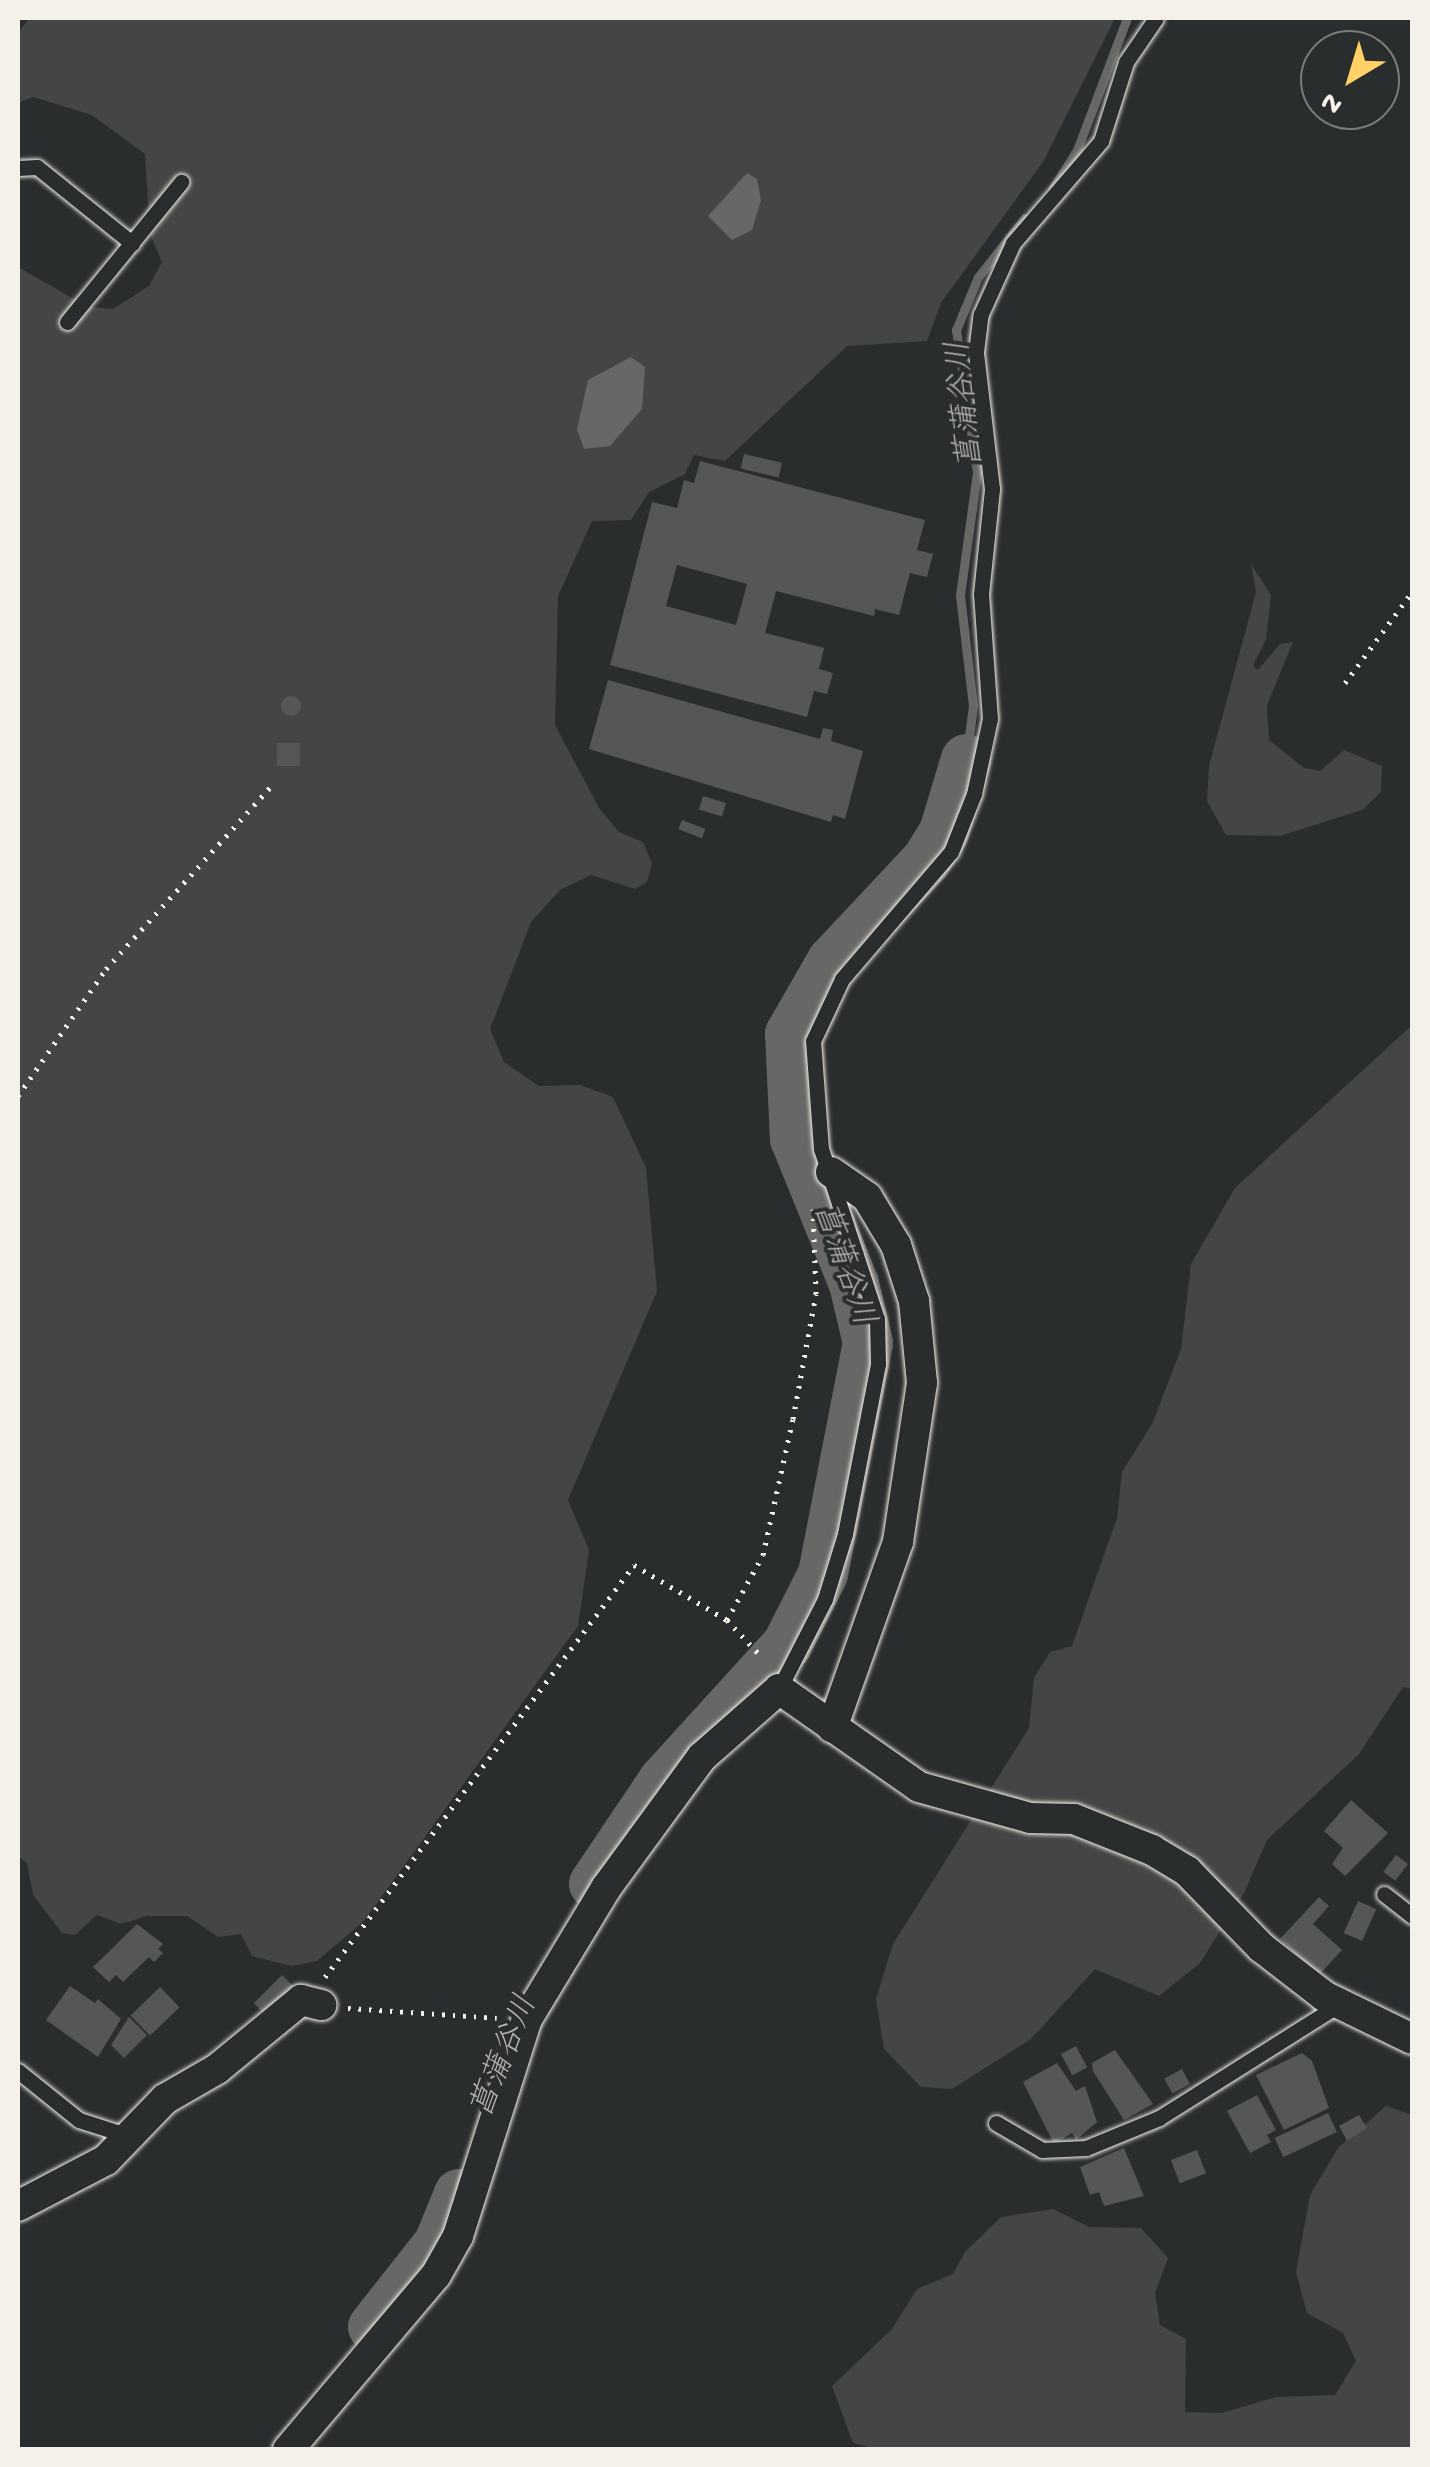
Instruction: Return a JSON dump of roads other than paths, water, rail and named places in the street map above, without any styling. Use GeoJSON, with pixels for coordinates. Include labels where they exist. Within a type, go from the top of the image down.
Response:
{"type":"FeatureCollection","features":[{"type":"Feature","properties":{"kind":"street"},"geometry":{"type":"LineString","coordinates":[[831,1172],[867,1197],[896,1246],[914,1301],[922,1383],[898,1542],[832,1728]]}},
{"type":"Feature","properties":{"kind":"street"},"geometry":{"type":"LineString","coordinates":[[288,2450],[436,2275],[458,2236],[525,2024],[652,1817],[702,1757],[780,1689],[920,1787],[1030,1818],[1074,1819],[1152,1850],[1188,1871],[1262,1948],[1340,2004],[1412,2039]]}},
{"type":"Feature","properties":{"kind":"street"},"geometry":{"type":"LineString","coordinates":[[18,2206],[106,2160],[165,2100],[311,2002]]}},
{"type":"Feature","properties":{"kind":"lane"},"geometry":{"type":"LineString","coordinates":[[780,1689],[825,1600],[845,1534],[878,1364],[877,1319],[812,1104],[813,1041],[825,1006],[952,852],[986,753],[990,719],[981,594],[992,489],[976,352],[980,314],[1013,243],[1101,141],[1126,62],[1156,18]]}},
{"type":"Feature","properties":{"kind":"lane"},"geometry":{"type":"LineString","coordinates":[[18,168],[37,167],[132,243]]}},
{"type":"Feature","properties":{"kind":"lane"},"geometry":{"type":"LineString","coordinates":[[67,322],[182,182]]}},
{"type":"Feature","properties":{"kind":"lane"},"geometry":{"type":"LineString","coordinates":[[1384,1894],[1412,1916]]}},
{"type":"Feature","properties":{"kind":"lane"},"geometry":{"type":"LineString","coordinates":[[996,2123],[1042,2150],[1086,2148],[1158,2118],[1340,2004]]}},
{"type":"Feature","properties":{"kind":"lane"},"geometry":{"type":"LineString","coordinates":[[18,2071],[79,2120],[129,2136]]}},
{"type":"Feature","properties":{"kind":"waterway","name":"菖蒲谷川"},"geometry":{"type":"LineString","coordinates":[[1053,188],[1077,150],[1127,18]]}},
{"type":"Feature","properties":{"kind":"waterway","name":"菖蒲谷川"},"geometry":{"type":"LineString","coordinates":[[966,759],[973,706],[960,595],[977,472],[956,330],[978,277],[1025,218]]}},
{"type":"Feature","properties":{"kind":"waterway","name":"菖蒲谷川"},"geometry":{"type":"LineString","coordinates":[[594,1884],[664,1780],[787,1645],[823,1574],[868,1343],[854,1284],[795,1139],[790,1034],[832,961],[926,861],[944,832],[966,759]]}},
{"type":"Feature","properties":{"kind":"waterway","name":"菖蒲谷川"},"geometry":{"type":"LineString","coordinates":[[373,2327],[439,2243],[459,2194]]}}]}
